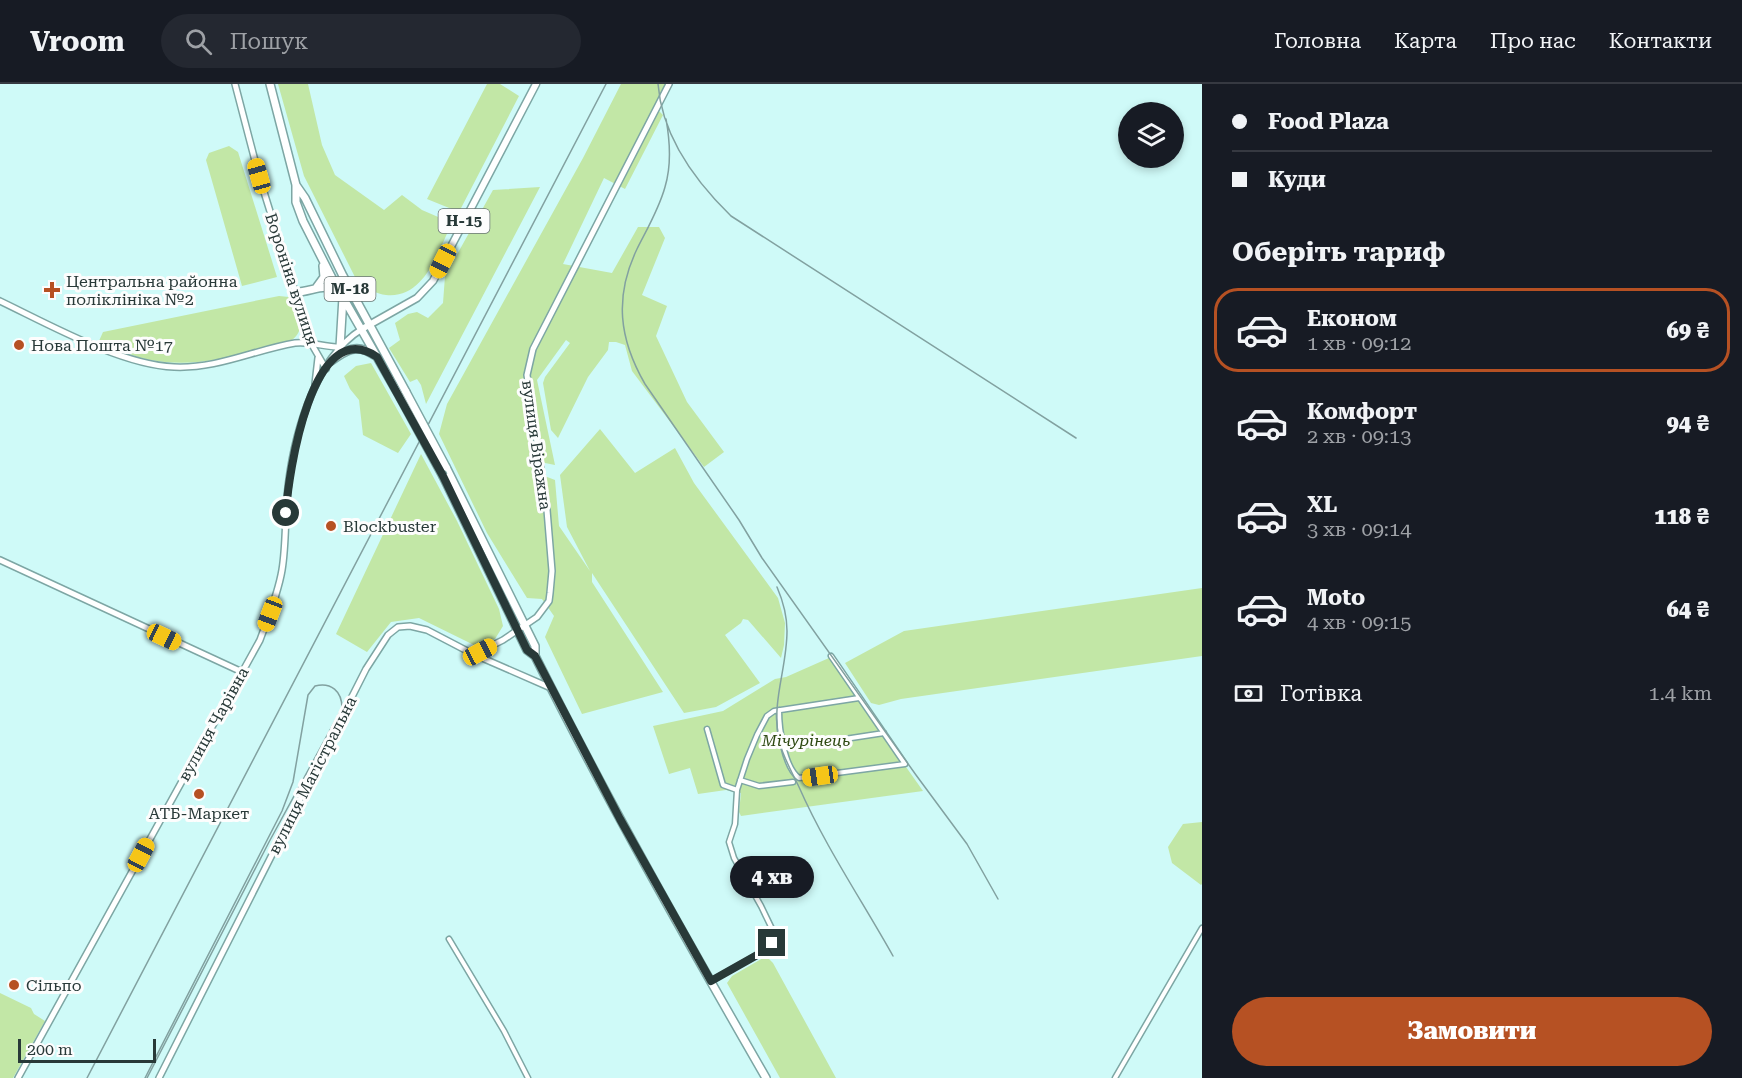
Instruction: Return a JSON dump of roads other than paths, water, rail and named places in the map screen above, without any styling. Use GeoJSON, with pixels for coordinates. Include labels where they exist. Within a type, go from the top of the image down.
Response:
{"type":"FeatureCollection","features":[{"type":"Feature","properties":{"kind":"highway","name":"М-18"},"geometry":{"type":"LineString","coordinates":[[270,84],[296,185],[296,202],[303,221],[377,357],[403,395],[446,467],[535,646],[535,656],[551,688],[620,819],[766,1078]]}},
{"type":"Feature","properties":{"kind":"highway","name":"М-18"},"geometry":{"type":"LineString","coordinates":[[296,185],[305,198],[324,240],[369,325],[527,650],[535,656]]}},
{"type":"Feature","properties":{"kind":"highway"},"geometry":{"type":"LineString","coordinates":[[314,290],[321,284],[324,277],[321,257]]}},
{"type":"Feature","properties":{"kind":"highway"},"geometry":{"type":"LineString","coordinates":[[296,292],[331,287],[341,294],[340,347]]}},
{"type":"Feature","properties":{"kind":"highway"},"geometry":{"type":"LineString","coordinates":[[331,361],[349,349],[360,348],[377,357]]}},
{"type":"Feature","properties":{"kind":"main road","name":"Вороніна вулиця"},"geometry":{"type":"LineString","coordinates":[[235,84],[259,176],[311,343],[326,369]]}},
{"type":"Feature","properties":{"kind":"main road","name":"Н-15"},"geometry":{"type":"LineString","coordinates":[[362,329],[417,298],[433,281],[536,84]]}},
{"type":"Feature","properties":{"kind":"main road","name":"вулиця Віражна"},"geometry":{"type":"LineString","coordinates":[[473,654],[525,627],[537,617],[549,601],[552,571],[546,500],[526,375],[533,349],[669,84]]}},
{"type":"Feature","properties":{"kind":"main road"},"geometry":{"type":"LineString","coordinates":[[0,301],[75,337],[133,360],[173,367],[212,365],[296,343],[340,347]]}},
{"type":"Feature","properties":{"kind":"main road","name":"вулиця Чарівна"},"geometry":{"type":"LineString","coordinates":[[18,1078],[260,640],[282,571],[289,479],[296,441],[313,392],[326,369],[340,347],[362,329]]}},
{"type":"Feature","properties":{"kind":"main road"},"geometry":{"type":"LineString","coordinates":[[313,392],[318,356]]}},
{"type":"Feature","properties":{"kind":"main road"},"geometry":{"type":"LineString","coordinates":[[0,560],[242,672]]}},
{"type":"Feature","properties":{"kind":"main road","name":"вулиця Магістральна"},"geometry":{"type":"LineString","coordinates":[[159,1078],[378,648],[388,635],[398,627],[410,626],[426,630],[473,654],[551,688]]}},
{"type":"Feature","properties":{"kind":"street"},"geometry":{"type":"LineString","coordinates":[[779,710],[781,739],[794,773],[799,778],[905,764],[831,656]]}},
{"type":"Feature","properties":{"kind":"street"},"geometry":{"type":"LineString","coordinates":[[711,981],[766,950],[775,935],[729,842],[735,824],[737,790],[762,726],[771,712],[859,698]]}},
{"type":"Feature","properties":{"kind":"street"},"geometry":{"type":"LineString","coordinates":[[707,729],[723,785],[737,790]]}},
{"type":"Feature","properties":{"kind":"street"},"geometry":{"type":"LineString","coordinates":[[786,748],[884,733]]}},
{"type":"Feature","properties":{"kind":"street"},"geometry":{"type":"LineString","coordinates":[[740,780],[759,786],[793,782]]}},
{"type":"Feature","properties":{"kind":"street"},"geometry":{"type":"LineString","coordinates":[[1115,1078],[1202,928]]}},
{"type":"Feature","properties":{"kind":"street"},"geometry":{"type":"LineString","coordinates":[[449,939],[504,1031],[528,1078]]}},
{"type":"Feature","properties":{"kind":"tram line"},"geometry":{"type":"LineString","coordinates":[[145,1078],[282,811],[293,782],[308,695],[315,686],[331,687],[338,693],[342,708],[269,842],[147,1078]]}},
{"type":"Feature","properties":{"kind":"railway"},"geometry":{"type":"LineString","coordinates":[[87,1078],[606,84]]}},
{"type":"Feature","properties":{"kind":"railway"},"geometry":{"type":"LineString","coordinates":[[658,84],[666,122],[673,139],[693,173],[731,216],[1076,438]]}},
{"type":"Feature","properties":{"kind":"railway"},"geometry":{"type":"LineString","coordinates":[[666,119],[669,136],[669,170],[660,203],[637,249],[625,284],[623,301],[625,334],[636,367],[645,384],[739,520],[762,558],[967,844],[998,899]]}},
{"type":"Feature","properties":{"kind":"railway"},"geometry":{"type":"LineString","coordinates":[[777,587],[784,608],[787,631],[777,712],[779,741],[820,830],[893,956]]}},
{"type":"Feature","properties":{"kind":"place","name":"Центральна районна поліклініка №2"},"geometry":{"type":"Point","coordinates":[52,290]}},
{"type":"Feature","properties":{"kind":"place","name":"Нова Пошта №17"},"geometry":{"type":"Point","coordinates":[19,345]}},
{"type":"Feature","properties":{"kind":"place","name":"Blockbuster"},"geometry":{"type":"Point","coordinates":[331,526]}},
{"type":"Feature","properties":{"kind":"place","name":"АТБ-Маркет"},"geometry":{"type":"Point","coordinates":[199,794]}},
{"type":"Feature","properties":{"kind":"place","name":"Сільпо"},"geometry":{"type":"Point","coordinates":[14,985]}},
{"type":"Feature","properties":{"kind":"park label","name":"Мічурінець"},"geometry":{"type":"Point","coordinates":[806,740]}}]}
